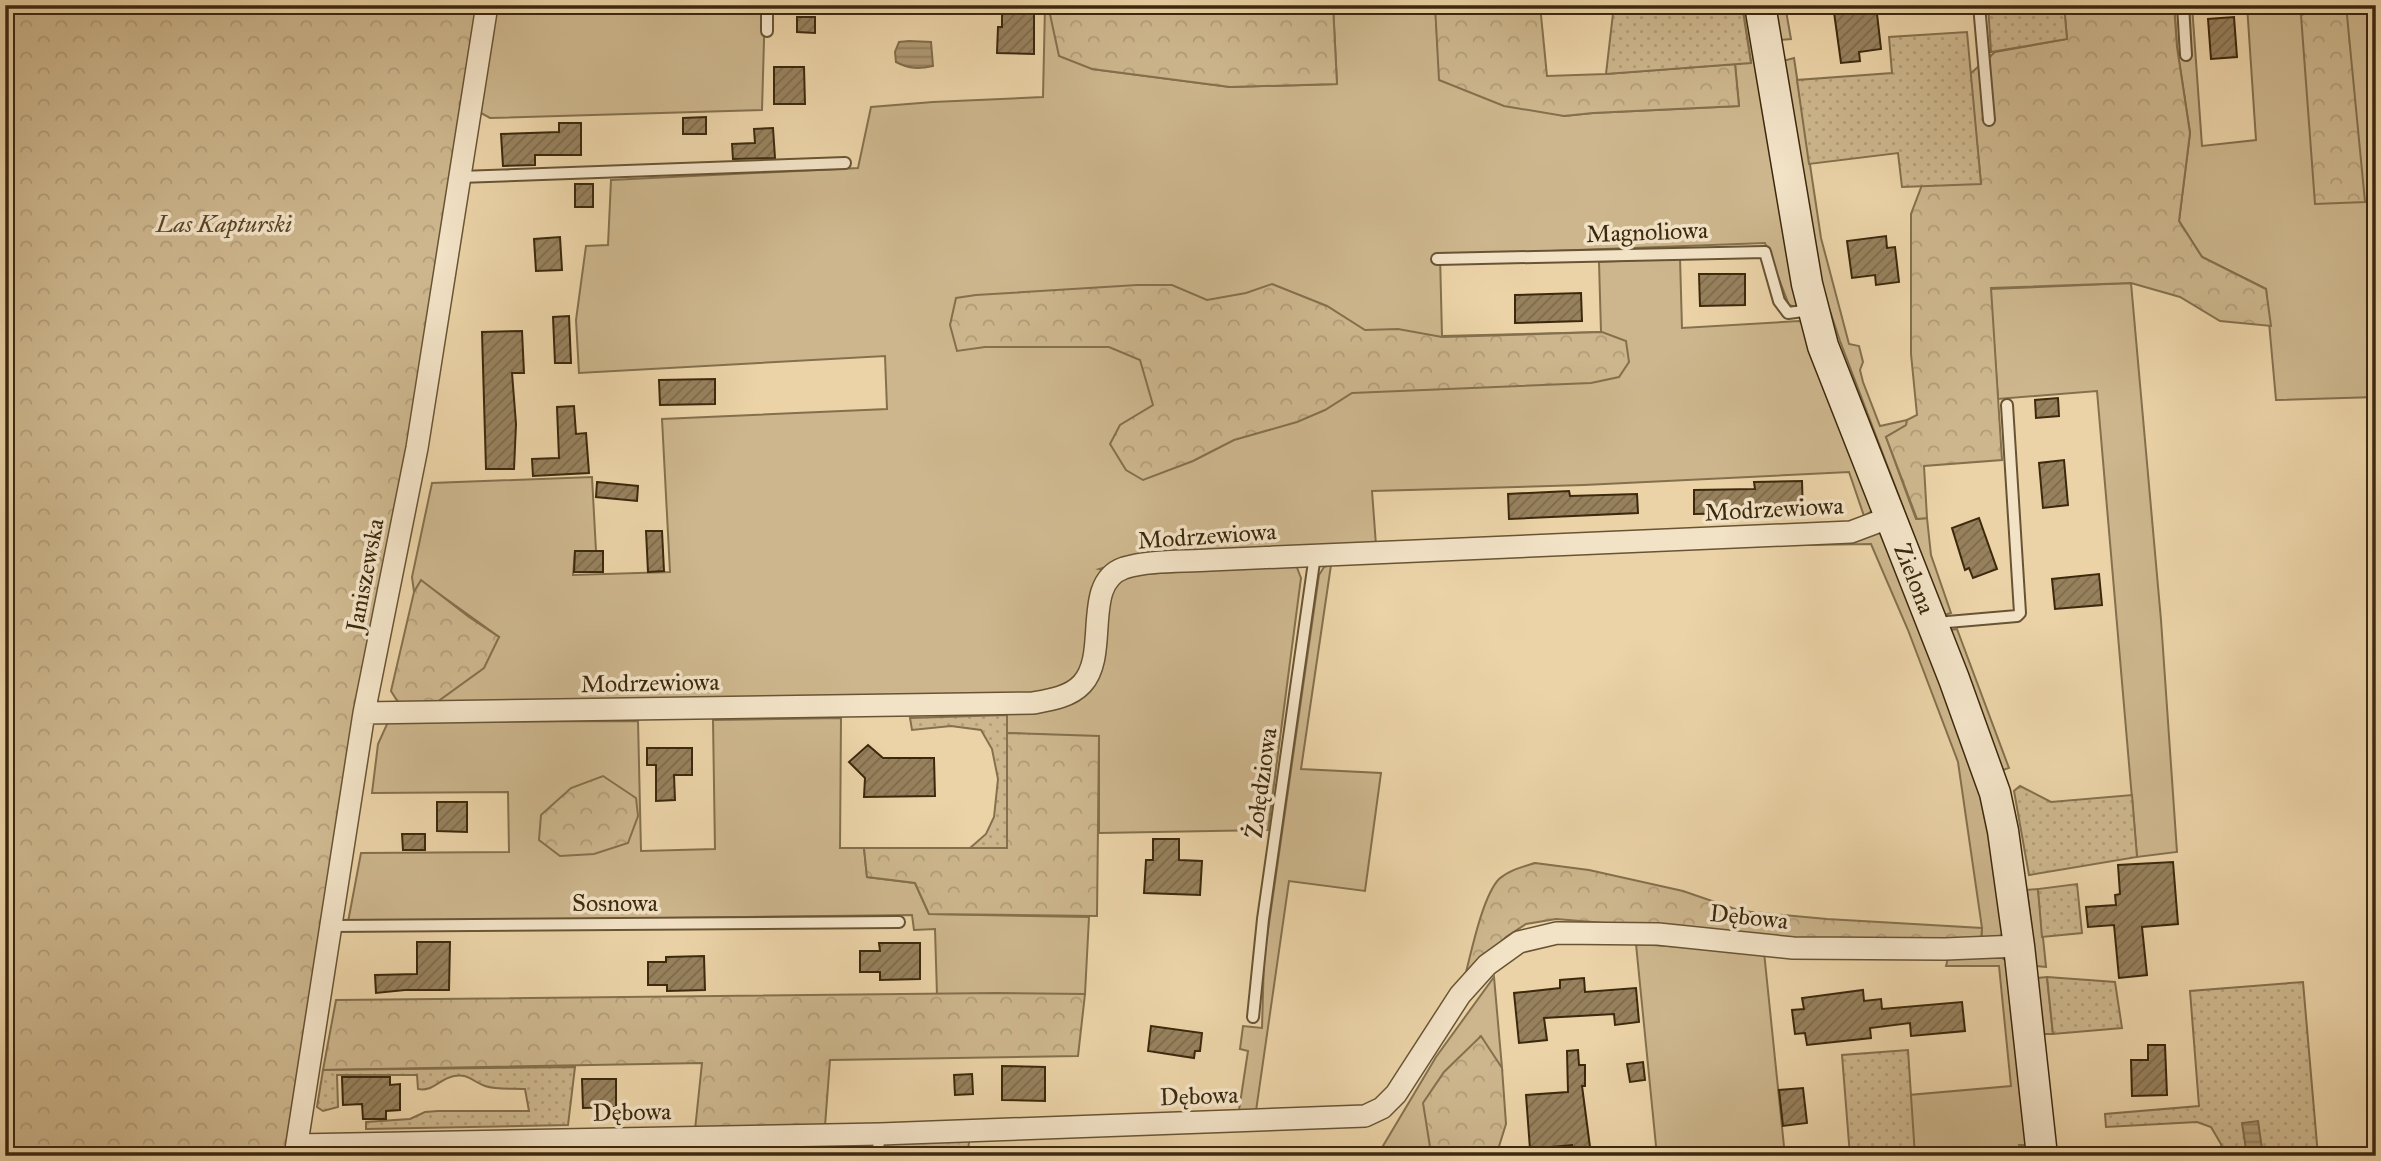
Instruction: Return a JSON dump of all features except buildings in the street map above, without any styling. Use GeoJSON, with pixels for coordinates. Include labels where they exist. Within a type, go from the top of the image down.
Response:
{"type":"FeatureCollection","features":[{"type":"Feature","properties":{"kind":"street","name":"Janiszewska"},"geometry":{"type":"LineString","coordinates":[[296,1150],[364,713],[417,447],[487,5]]}},
{"type":"Feature","properties":{"kind":"street","name":"Zielona"},"geometry":{"type":"LineString","coordinates":[[1760,5],[1796,221],[1824,345],[1995,793],[2019,946],[2042,1156]]}},
{"type":"Feature","properties":{"kind":"street","name":"Modrzewiowa"},"geometry":{"type":"LineString","coordinates":[[364,713],[1033,703],[1059,698],[1083,683],[1091,669],[1096,647],[1102,590],[1109,577],[1124,568],[1210,560],[1851,532],[1891,517]]}},
{"type":"Feature","properties":{"kind":"street","name":"Dębowa"},"geometry":{"type":"LineString","coordinates":[[296,1150],[880,1134],[1365,1116],[1382,1108],[1396,1094],[1460,995],[1487,965],[1518,942],[1557,933],[1658,934],[1793,948],[1945,949],[2019,946]]}},
{"type":"Feature","properties":{"kind":"lane"},"geometry":{"type":"LineString","coordinates":[[767,5],[767,31]]}},
{"type":"Feature","properties":{"kind":"lane"},"geometry":{"type":"LineString","coordinates":[[1979,5],[1989,120]]}},
{"type":"Feature","properties":{"kind":"lane"},"geometry":{"type":"LineString","coordinates":[[2183,5],[2186,55]]}},
{"type":"Feature","properties":{"kind":"lane"},"geometry":{"type":"LineString","coordinates":[[460,177],[845,163]]}},
{"type":"Feature","properties":{"kind":"lane","name":"Magnoliowa"},"geometry":{"type":"LineString","coordinates":[[1437,259],[1765,252],[1779,301],[1788,313],[1814,310]]}},
{"type":"Feature","properties":{"kind":"lane"},"geometry":{"type":"LineString","coordinates":[[1932,624],[2017,616],[2020,613],[2007,405]]}},
{"type":"Feature","properties":{"kind":"lane","name":"Żołędziowa"},"geometry":{"type":"LineString","coordinates":[[1253,1017],[1263,919],[1315,555]]}},
{"type":"Feature","properties":{"kind":"lane","name":"Sosnowa"},"geometry":{"type":"LineString","coordinates":[[330,926],[900,922]]}},
{"type":"Feature","properties":{"kind":"lane"},"geometry":{"type":"LineString","coordinates":[[877,1156],[880,1134]]}},
{"type":"Feature","properties":{"kind":"green space","name":"Las Kapturski"},"geometry":{"type":"Polygon","coordinates":[[[5,5],[481,5],[348,833],[284,1156],[5,1156],[5,5]]]}},
{"type":"Feature","properties":{"kind":"green space"},"geometry":{"type":"Polygon","coordinates":[[[495,5],[765,5],[762,110],[490,118],[479,112],[495,5]]]}},
{"type":"Feature","properties":{"kind":"green space"},"geometry":{"type":"Polygon","coordinates":[[[1045,5],[1048,5],[1048,12],[1092,69],[1230,87],[1337,84],[1333,5],[1435,5],[1440,80],[1564,116],[1739,106],[1735,64],[1751,62],[1742,5],[1749,5],[1798,302],[1796,307],[1789,305],[1765,243],[1440,255],[1442,336],[1601,332],[1599,262],[1680,258],[1682,328],[1799,321],[1808,327],[1875,509],[1864,516],[1849,472],[1584,485],[1372,491],[1376,545],[1132,559],[1099,569],[1125,575],[1296,565],[1301,578],[1268,830],[1099,833],[1099,737],[1007,733],[1007,715],[987,697],[437,702],[499,637],[421,581],[414,592],[412,577],[432,483],[592,477],[596,551],[575,551],[573,575],[670,572],[662,419],[887,409],[885,356],[579,373],[576,320],[586,246],[608,245],[611,180],[858,168],[871,107],[1043,97],[1045,5]]]}},
{"type":"Feature","properties":{"kind":"green space"},"geometry":{"type":"Polygon","coordinates":[[[1048,5],[1333,5],[1337,84],[1230,87],[1092,69],[1059,56],[1048,5]]]}},
{"type":"Feature","properties":{"kind":"green space"},"geometry":{"type":"Polygon","coordinates":[[[1435,5],[1540,5],[1547,76],[1735,64],[1739,106],[1564,116],[1504,106],[1439,80],[1435,5]]]}},
{"type":"Feature","properties":{"kind":"green space"},"geometry":{"type":"Polygon","coordinates":[[[1614,5],[1742,5],[1751,63],[1606,74],[1614,5]]]}},
{"type":"Feature","properties":{"kind":"green space"},"geometry":{"type":"Polygon","coordinates":[[[1774,5],[1785,5],[1791,39],[1780,40],[1774,5]]]}},
{"type":"Feature","properties":{"kind":"green space"},"geometry":{"type":"Polygon","coordinates":[[[1988,5],[2064,5],[2067,39],[1991,52],[1988,5]]]}},
{"type":"Feature","properties":{"kind":"green space"},"geometry":{"type":"Polygon","coordinates":[[[2064,5],[2174,5],[2177,47],[2190,133],[2179,221],[2202,257],[2266,289],[2271,326],[2220,321],[2180,297],[2131,283],[1991,288],[2002,460],[1924,466],[1927,518],[1917,519],[1886,437],[1917,415],[1911,354],[1911,214],[1922,185],[1981,183],[1970,74],[1995,52],[2067,39],[2064,5]]]}},
{"type":"Feature","properties":{"kind":"green space"},"geometry":{"type":"Polygon","coordinates":[[[2174,5],[2192,5],[2202,146],[2256,140],[2247,5],[2376,5],[2376,397],[2276,400],[2266,289],[2202,257],[2179,221],[2190,133],[2177,47],[2174,5]]]}},
{"type":"Feature","properties":{"kind":"green space"},"geometry":{"type":"Polygon","coordinates":[[[2333,5],[2346,5],[2365,202],[2315,204],[2301,15],[2333,5]]]}},
{"type":"Feature","properties":{"kind":"green space"},"geometry":{"type":"Polygon","coordinates":[[[1967,32],[1981,184],[1902,187],[1898,153],[1809,164],[1797,80],[1892,73],[1889,37],[1967,32]]]}},
{"type":"Feature","properties":{"kind":"green space"},"geometry":{"type":"Polygon","coordinates":[[[1794,58],[1821,238],[1849,344],[1859,346],[1863,362],[1860,370],[1863,382],[1880,426],[1907,420],[1907,425],[1886,437],[1916,519],[1927,518],[1931,555],[1951,613],[1944,615],[1824,293],[1808,221],[1783,61],[1794,58]]]}},
{"type":"Feature","properties":{"kind":"green space"},"geometry":{"type":"Polygon","coordinates":[[[2131,283],[2161,620],[2177,852],[2137,857],[2097,391],[1998,399],[1990,289],[2131,283]]]}},
{"type":"Feature","properties":{"kind":"green space"},"geometry":{"type":"Polygon","coordinates":[[[1272,284],[1327,306],[1365,330],[1398,329],[1442,337],[1602,332],[1626,341],[1629,362],[1619,377],[1591,383],[1352,393],[1325,410],[1297,422],[1234,440],[1193,461],[1143,480],[1126,470],[1110,444],[1120,425],[1153,405],[1140,360],[1109,347],[985,347],[957,351],[950,325],[956,298],[976,295],[1172,285],[1207,300],[1246,293],[1272,284]]]}},
{"type":"Feature","properties":{"kind":"green space"},"geometry":{"type":"Polygon","coordinates":[[[1882,532],[1980,780],[2006,930],[1998,938],[1981,941],[1982,928],[1958,762],[1908,630],[1871,544],[1807,545],[1882,532]]]}},
{"type":"Feature","properties":{"kind":"green space"},"geometry":{"type":"Polygon","coordinates":[[[1331,565],[1301,769],[1381,773],[1365,891],[1289,881],[1256,1111],[1239,1110],[1248,1051],[1240,1049],[1243,1026],[1262,1028],[1264,958],[1319,575],[1324,567],[1331,565]]]}},
{"type":"Feature","properties":{"kind":"green space"},"geometry":{"type":"Polygon","coordinates":[[[421,580],[499,637],[484,668],[437,702],[403,710],[391,691],[414,592],[421,580]]]}},
{"type":"Feature","properties":{"kind":"green space"},"geometry":{"type":"Polygon","coordinates":[[[1957,629],[2009,768],[2003,770],[1950,630],[1957,629]]]}},
{"type":"Feature","properties":{"kind":"green space"},"geometry":{"type":"Polygon","coordinates":[[[1007,715],[1007,848],[970,848],[986,834],[994,817],[998,779],[992,749],[981,730],[951,726],[912,730],[910,718],[1007,715]]]}},
{"type":"Feature","properties":{"kind":"green space"},"geometry":{"type":"Polygon","coordinates":[[[841,718],[840,848],[864,848],[867,877],[915,883],[929,914],[1089,917],[1085,994],[937,995],[935,929],[914,930],[912,915],[348,922],[361,853],[509,852],[508,792],[372,793],[378,744],[388,722],[638,721],[641,851],[715,849],[713,720],[841,718]]]}},
{"type":"Feature","properties":{"kind":"green space"},"geometry":{"type":"Polygon","coordinates":[[[1007,733],[1099,736],[1097,916],[929,914],[915,883],[867,877],[864,848],[1007,848],[1007,733]]]}},
{"type":"Feature","properties":{"kind":"green space"},"geometry":{"type":"Polygon","coordinates":[[[603,776],[636,798],[638,816],[628,843],[594,854],[560,856],[539,840],[541,815],[571,788],[603,776]]]}},
{"type":"Feature","properties":{"kind":"green space"},"geometry":{"type":"Polygon","coordinates":[[[2020,786],[2051,802],[2132,795],[2137,857],[2029,875],[2014,791],[2020,786]]]}},
{"type":"Feature","properties":{"kind":"green space"},"geometry":{"type":"Polygon","coordinates":[[[1535,863],[1589,870],[1683,891],[1741,911],[1982,928],[1981,941],[1801,939],[1556,919],[1526,924],[1506,937],[1464,980],[1478,926],[1493,887],[1507,873],[1535,863]]]}},
{"type":"Feature","properties":{"kind":"green space"},"geometry":{"type":"Polygon","coordinates":[[[2077,884],[2082,933],[2042,937],[2038,889],[2077,884]]]}},
{"type":"Feature","properties":{"kind":"green space"},"geometry":{"type":"Polygon","coordinates":[[[2038,889],[2046,967],[2036,966],[2027,890],[2038,889]]]}},
{"type":"Feature","properties":{"kind":"green space"},"geometry":{"type":"Polygon","coordinates":[[[1636,944],[1764,952],[1785,1156],[1657,1156],[1636,944]]]}},
{"type":"Feature","properties":{"kind":"green space"},"geometry":{"type":"Polygon","coordinates":[[[1948,958],[2002,958],[2009,963],[2028,1145],[2019,1145],[2021,1156],[1914,1156],[1909,1095],[2011,1086],[1999,966],[1946,966],[1948,958]]]}},
{"type":"Feature","properties":{"kind":"green space"},"geometry":{"type":"Polygon","coordinates":[[[1494,977],[1502,1068],[1480,1037],[1430,1147],[1434,1156],[1377,1156],[1436,1057],[1494,977]]]}},
{"type":"Feature","properties":{"kind":"green space"},"geometry":{"type":"Polygon","coordinates":[[[2047,977],[2053,1034],[2043,1034],[2037,978],[2047,977]]]}},
{"type":"Feature","properties":{"kind":"green space"},"geometry":{"type":"Polygon","coordinates":[[[2047,977],[2115,982],[2122,1028],[2053,1034],[2047,977]]]}},
{"type":"Feature","properties":{"kind":"green space"},"geometry":{"type":"Polygon","coordinates":[[[2303,982],[2318,1156],[2223,1156],[2221,1144],[2211,1127],[2197,1122],[2106,1127],[2105,1114],[2199,1106],[2190,991],[2303,982]]]}},
{"type":"Feature","properties":{"kind":"green space"},"geometry":{"type":"Polygon","coordinates":[[[1085,994],[1078,1056],[830,1060],[825,1126],[695,1130],[702,1063],[323,1070],[336,1000],[1085,994]]]}},
{"type":"Feature","properties":{"kind":"green space"},"geometry":{"type":"Polygon","coordinates":[[[1481,1036],[1502,1068],[1506,1124],[1496,1156],[1434,1156],[1423,1103],[1444,1072],[1481,1036]]]}},
{"type":"Feature","properties":{"kind":"green space"},"geometry":{"type":"Polygon","coordinates":[[[1908,1050],[1915,1156],[1850,1156],[1842,1055],[1908,1050]]]}},
{"type":"Feature","properties":{"kind":"green space"},"geometry":{"type":"Polygon","coordinates":[[[575,1067],[568,1125],[366,1129],[366,1122],[410,1119],[425,1112],[529,1111],[525,1089],[490,1087],[459,1075],[432,1087],[418,1089],[417,1075],[337,1075],[338,1107],[323,1111],[317,1107],[323,1070],[575,1067]]]}},
{"type":"Feature","properties":{"kind":"green space"},"geometry":{"type":"Polygon","coordinates":[[[970,1136],[967,1156],[886,1156],[889,1138],[970,1136]]]}},
{"type":"Feature","properties":{"kind":"green space"},"geometry":{"type":"Polygon","coordinates":[[[796,1139],[857,1144],[871,1156],[793,1156],[796,1139]]]}},
{"type":"Feature","properties":{"kind":"green space"},"geometry":{"type":"Polygon","coordinates":[[[796,1139],[793,1156],[729,1156],[731,1141],[796,1139]]]}},
{"type":"Feature","properties":{"kind":"green space"},"geometry":{"type":"Polygon","coordinates":[[[731,1141],[729,1156],[669,1156],[671,1143],[731,1141]]]}},
{"type":"Feature","properties":{"kind":"green space"},"geometry":{"type":"Polygon","coordinates":[[[605,1144],[603,1156],[480,1156],[481,1147],[605,1144]]]}},
{"type":"Feature","properties":{"kind":"shaded area"},"geometry":{"type":"Polygon","coordinates":[[[899,42],[931,42],[933,66],[914,68],[896,62],[895,52],[899,42]]]}},
{"type":"Feature","properties":{"kind":"shaded area"},"geometry":{"type":"Polygon","coordinates":[[[2258,1121],[2263,1156],[2247,1156],[2242,1123],[2258,1121]]]}}]}
